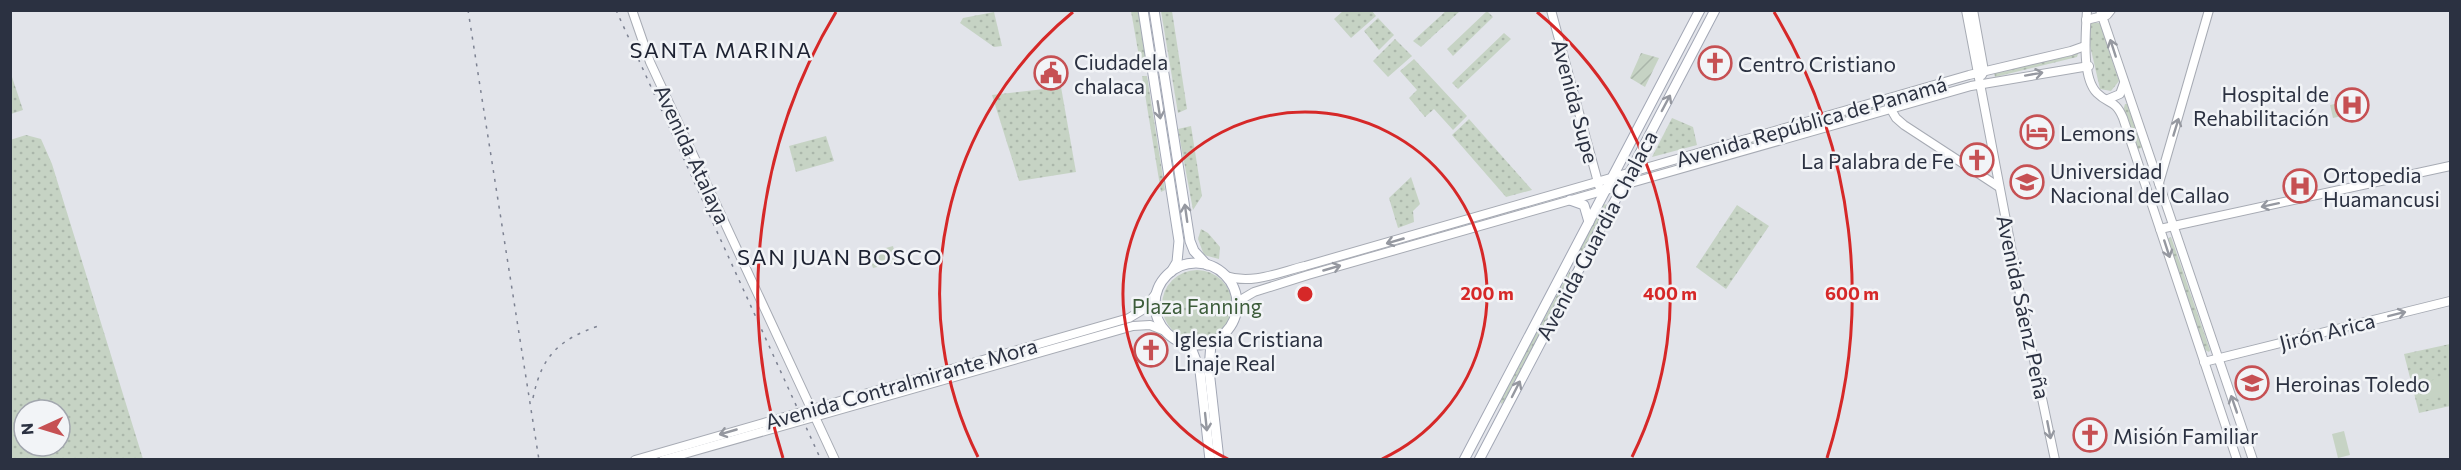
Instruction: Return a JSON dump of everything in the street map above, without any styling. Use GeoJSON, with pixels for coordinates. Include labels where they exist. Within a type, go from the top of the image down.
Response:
{"type":"FeatureCollection","features":[{"type":"Feature","properties":{"kind":"main road","name":"Avenida Atalaya"},"geometry":{"type":"LineString","coordinates":[[632,10],[650,62],[835,459]]}},
{"type":"Feature","properties":{"kind":"main road"},"geometry":{"type":"LineString","coordinates":[[1143,10],[1179,241],[1177,262],[1157,292],[1156,313],[1165,331],[1181,343],[1190,345],[1211,343],[1228,331],[1234,322],[1237,302],[1234,288],[1226,276],[1207,265],[1194,251],[1190,241],[1154,10]]}},
{"type":"Feature","properties":{"kind":"main road","name":"Avenida Supe"},"geometry":{"type":"LineString","coordinates":[[1551,10],[1602,187]]}},
{"type":"Feature","properties":{"kind":"main road","name":"Avenida Guardia Chalaca"},"geometry":{"type":"LineString","coordinates":[[1479,459],[1573,268],[1602,187],[1613,178],[1700,10]]}},
{"type":"Feature","properties":{"kind":"main road","name":"Avenida Guardia Chalaca"},"geometry":{"type":"LineString","coordinates":[[1464,459],[1494,403],[1623,185],[1715,10]]}},
{"type":"Feature","properties":{"kind":"main road"},"geometry":{"type":"LineString","coordinates":[[1966,10],[1980,72]]}},
{"type":"Feature","properties":{"kind":"main road"},"geometry":{"type":"LineString","coordinates":[[1973,10],[1980,72],[1979,84]]}},
{"type":"Feature","properties":{"kind":"main road"},"geometry":{"type":"LineString","coordinates":[[2111,10],[2101,14],[2087,15],[2085,46],[2095,91],[2120,110],[2236,459]]}},
{"type":"Feature","properties":{"kind":"main road"},"geometry":{"type":"LineString","coordinates":[[2152,203],[2209,10]]}},
{"type":"Feature","properties":{"kind":"main road"},"geometry":{"type":"LineString","coordinates":[[2101,14],[2253,459]]}},
{"type":"Feature","properties":{"kind":"main road","name":"Avenida República de Panamá"},"geometry":{"type":"LineString","coordinates":[[1613,178],[1980,72],[2085,46]]}},
{"type":"Feature","properties":{"kind":"main road"},"geometry":{"type":"LineString","coordinates":[[1678,50],[1691,57]]}},
{"type":"Feature","properties":{"kind":"main road","name":"Avenida República de Panamá"},"geometry":{"type":"LineString","coordinates":[[1226,276],[1251,279],[1305,266],[1602,187],[1623,185],[1979,84],[2089,66]]}},
{"type":"Feature","properties":{"kind":"main road"},"geometry":{"type":"LineString","coordinates":[[2108,99],[2120,94],[2124,83]]}},
{"type":"Feature","properties":{"kind":"main road","name":"Avenida Sáenz Peña"},"geometry":{"type":"LineString","coordinates":[[1979,84],[2055,459]]}},
{"type":"Feature","properties":{"kind":"main road"},"geometry":{"type":"LineString","coordinates":[[1887,99],[1890,109],[1904,125],[1999,187]]}},
{"type":"Feature","properties":{"kind":"main road"},"geometry":{"type":"LineString","coordinates":[[2133,150],[2141,150],[2146,144]]}},
{"type":"Feature","properties":{"kind":"main road"},"geometry":{"type":"LineString","coordinates":[[2151,158],[2166,158]]}},
{"type":"Feature","properties":{"kind":"main road"},"geometry":{"type":"LineString","coordinates":[[2160,229],[2451,166]]}},
{"type":"Feature","properties":{"kind":"main road","name":"Avenida República de Panamá"},"geometry":{"type":"LineString","coordinates":[[1237,302],[1254,292],[1570,200],[1602,187]]}},
{"type":"Feature","properties":{"kind":"main road"},"geometry":{"type":"LineString","coordinates":[[1570,200],[1584,205],[1588,210],[1589,224]]}},
{"type":"Feature","properties":{"kind":"main road"},"geometry":{"type":"LineString","coordinates":[[1171,272],[1188,264],[1207,265]]}},
{"type":"Feature","properties":{"kind":"main road","name":"Avenida Contralmirante Mora"},"geometry":{"type":"LineString","coordinates":[[864,398],[1129,318],[1144,309],[1157,292]]}},
{"type":"Feature","properties":{"kind":"main road","name":"Jirón Arica"},"geometry":{"type":"LineString","coordinates":[[2204,362],[2451,301]]}},
{"type":"Feature","properties":{"kind":"main road","name":"Avenida Contralmirante Mora"},"geometry":{"type":"LineString","coordinates":[[635,459],[1133,326],[1144,324],[1165,331]]}},
{"type":"Feature","properties":{"kind":"main road"},"geometry":{"type":"LineString","coordinates":[[1211,343],[1209,370],[1219,459]]}},
{"type":"Feature","properties":{"kind":"main road"},"geometry":{"type":"LineString","coordinates":[[1190,345],[1200,371],[1210,459]]}},
{"type":"Feature","properties":{"kind":"main road"},"geometry":{"type":"LineString","coordinates":[[1494,403],[1505,410]]}},
{"type":"Feature","properties":{"kind":"main road","name":"Avenida Contralmirante Mora"},"geometry":{"type":"LineString","coordinates":[[663,459],[813,412]]}},
{"type":"Feature","properties":{"kind":"green space"},"geometry":{"type":"Polygon","coordinates":[[[1447,10],[1460,11],[1421,47],[1413,41],[1447,10]]]}},
{"type":"Feature","properties":{"kind":"green space"},"geometry":{"type":"Polygon","coordinates":[[[1131,11],[1138,11],[1147,61],[1140,62],[1131,11]]]}},
{"type":"Feature","properties":{"kind":"green space"},"geometry":{"type":"Polygon","coordinates":[[[1161,11],[1172,11],[1187,109],[1178,113],[1161,11]]]}},
{"type":"Feature","properties":{"kind":"green space"},"geometry":{"type":"Polygon","coordinates":[[[1343,11],[1372,11],[1376,16],[1351,38],[1334,19],[1343,11]]]}},
{"type":"Feature","properties":{"kind":"green space"},"geometry":{"type":"Polygon","coordinates":[[[1487,11],[1493,17],[1453,56],[1447,49],[1487,11]]]}},
{"type":"Feature","properties":{"kind":"green space"},"geometry":{"type":"Polygon","coordinates":[[[994,12],[1002,46],[994,47],[960,23],[963,18],[994,12]]]}},
{"type":"Feature","properties":{"kind":"green space"},"geometry":{"type":"Polygon","coordinates":[[[1378,18],[1394,35],[1379,50],[1364,31],[1378,18]]]}},
{"type":"Feature","properties":{"kind":"green space"},"geometry":{"type":"Polygon","coordinates":[[[2091,22],[2100,23],[2119,81],[2111,91],[2100,89],[2086,28],[2091,22]]]}},
{"type":"Feature","properties":{"kind":"green space"},"geometry":{"type":"Polygon","coordinates":[[[1504,33],[1511,39],[1458,89],[1452,83],[1504,33]]]}},
{"type":"Feature","properties":{"kind":"green space"},"geometry":{"type":"Polygon","coordinates":[[[1395,39],[1412,56],[1388,77],[1373,61],[1395,39]]]}},
{"type":"Feature","properties":{"kind":"green space"},"geometry":{"type":"Polygon","coordinates":[[[2074,51],[2078,54],[2077,57],[1995,77],[1994,72],[2074,51]]]}},
{"type":"Feature","properties":{"kind":"green space"},"geometry":{"type":"Polygon","coordinates":[[[1641,53],[1659,58],[1645,87],[1630,78],[1641,53]]]}},
{"type":"Feature","properties":{"kind":"green space"},"geometry":{"type":"Polygon","coordinates":[[[1414,59],[1467,116],[1453,130],[1434,109],[1425,117],[1409,98],[1417,90],[1400,71],[1414,59]]]}},
{"type":"Feature","properties":{"kind":"green space"},"geometry":{"type":"Polygon","coordinates":[[[10,71],[23,110],[11,114],[10,114],[10,71]]]}},
{"type":"Feature","properties":{"kind":"green space"},"geometry":{"type":"Polygon","coordinates":[[[1142,76],[1147,76],[1165,190],[1161,192],[1142,76]]]}},
{"type":"Feature","properties":{"kind":"green space"},"geometry":{"type":"Polygon","coordinates":[[[1061,87],[1076,172],[1019,181],[992,95],[1061,87]]]}},
{"type":"Feature","properties":{"kind":"green space"},"geometry":{"type":"Polygon","coordinates":[[[2353,100],[2355,113],[2333,118],[2330,105],[2353,100]]]}},
{"type":"Feature","properties":{"kind":"green space"},"geometry":{"type":"Polygon","coordinates":[[[1879,104],[1880,107],[1706,157],[1705,153],[1879,104]]]}},
{"type":"Feature","properties":{"kind":"green space"},"geometry":{"type":"Polygon","coordinates":[[[2125,104],[2129,104],[2143,147],[2136,150],[2123,111],[2125,104]]]}},
{"type":"Feature","properties":{"kind":"green space"},"geometry":{"type":"Polygon","coordinates":[[[1672,118],[1693,127],[1697,145],[1652,157],[1672,118]]]}},
{"type":"Feature","properties":{"kind":"green space"},"geometry":{"type":"Polygon","coordinates":[[[1469,119],[1532,190],[1506,197],[1452,135],[1469,119]]]}},
{"type":"Feature","properties":{"kind":"green space"},"geometry":{"type":"Polygon","coordinates":[[[1191,126],[1202,196],[1193,210],[1178,129],[1191,126]]]}},
{"type":"Feature","properties":{"kind":"green space"},"geometry":{"type":"Polygon","coordinates":[[[26,135],[41,139],[52,164],[143,459],[11,459],[10,140],[26,135]]]}},
{"type":"Feature","properties":{"kind":"green space"},"geometry":{"type":"Polygon","coordinates":[[[826,136],[834,161],[796,172],[789,146],[826,136]]]}},
{"type":"Feature","properties":{"kind":"green space"},"geometry":{"type":"Polygon","coordinates":[[[1411,177],[1420,204],[1413,211],[1414,222],[1398,228],[1389,198],[1411,177]]]}},
{"type":"Feature","properties":{"kind":"green space"},"geometry":{"type":"Polygon","coordinates":[[[1603,204],[1608,205],[1577,263],[1574,264],[1573,260],[1603,204]]]}},
{"type":"Feature","properties":{"kind":"green space"},"geometry":{"type":"Polygon","coordinates":[[[1737,205],[1769,226],[1726,289],[1696,267],[1737,205]]]}},
{"type":"Feature","properties":{"kind":"green space"},"geometry":{"type":"Polygon","coordinates":[[[1201,229],[1208,233],[1220,247],[1219,259],[1204,255],[1198,239],[1201,229]]]}},
{"type":"Feature","properties":{"kind":"green space"},"geometry":{"type":"Polygon","coordinates":[[[2171,237],[2209,352],[2205,350],[2167,239],[2171,237]]]}},
{"type":"Feature","properties":{"kind":"green space"},"geometry":{"type":"Polygon","coordinates":[[[893,246],[897,262],[873,268],[868,253],[893,246]]]}},
{"type":"Feature","properties":{"kind":"green space","name":"Plaza Fanning"},"geometry":{"type":"Polygon","coordinates":[[[1204,270],[1217,276],[1226,285],[1230,291],[1232,305],[1230,319],[1222,330],[1211,338],[1190,340],[1172,330],[1164,319],[1162,298],[1172,280],[1183,272],[1204,270]]]}},
{"type":"Feature","properties":{"kind":"green space"},"geometry":{"type":"Polygon","coordinates":[[[1570,271],[1570,276],[1505,401],[1501,404],[1500,400],[1570,271]]]}},
{"type":"Feature","properties":{"kind":"green space"},"geometry":{"type":"Polygon","coordinates":[[[2450,344],[2450,406],[2419,413],[2404,354],[2450,344]]]}},
{"type":"Feature","properties":{"kind":"green space"},"geometry":{"type":"Polygon","coordinates":[[[2449,376],[2450,394],[2425,400],[2421,383],[2449,376]]]}},
{"type":"Feature","properties":{"kind":"green space"},"geometry":{"type":"Polygon","coordinates":[[[2344,431],[2350,455],[2338,458],[2332,434],[2344,431]]]}},
{"type":"Feature","properties":{"kind":"railway"},"geometry":{"type":"LineString","coordinates":[[468,10],[539,460]]}},
{"type":"Feature","properties":{"kind":"railway"},"geometry":{"type":"LineString","coordinates":[[616,10],[821,460]]}},
{"type":"Feature","properties":{"kind":"railway"},"geometry":{"type":"LineString","coordinates":[[533,398],[542,370],[555,350],[574,336],[601,325]]}},
{"type":"Feature","properties":{"kind":"place","name":"Centro Cristiano"},"geometry":{"type":"Point","coordinates":[1715,63]}},
{"type":"Feature","properties":{"kind":"place","name":"Ciudadela chalaca"},"geometry":{"type":"Point","coordinates":[1051,73]}},
{"type":"Feature","properties":{"kind":"place","name":"Hospital de Rehabilitación"},"geometry":{"type":"Point","coordinates":[2352,105]}},
{"type":"Feature","properties":{"kind":"place","name":"Lemons"},"geometry":{"type":"Point","coordinates":[2037,132]}},
{"type":"Feature","properties":{"kind":"place","name":"La Palabra de Fe"},"geometry":{"type":"Point","coordinates":[1977,160]}},
{"type":"Feature","properties":{"kind":"place","name":"Universidad Nacional del Callao"},"geometry":{"type":"Point","coordinates":[2027,182]}},
{"type":"Feature","properties":{"kind":"place","name":"Ortopedia Huamancusi"},"geometry":{"type":"Point","coordinates":[2300,186]}},
{"type":"Feature","properties":{"kind":"place","name":"Iglesia Cristiana Linaje Real"},"geometry":{"type":"Point","coordinates":[1151,350]}},
{"type":"Feature","properties":{"kind":"place","name":"Heroinas Toledo"},"geometry":{"type":"Point","coordinates":[2252,383]}},
{"type":"Feature","properties":{"kind":"place","name":"Misión Familiar"},"geometry":{"type":"Point","coordinates":[2090,435]}},
{"type":"Feature","properties":{"kind":"district","name":"SANTA MARINA"},"geometry":{"type":"Point","coordinates":[721,49]}},
{"type":"Feature","properties":{"kind":"district","name":"SAN JUAN BOSCO"},"geometry":{"type":"Point","coordinates":[840,256]}}]}
